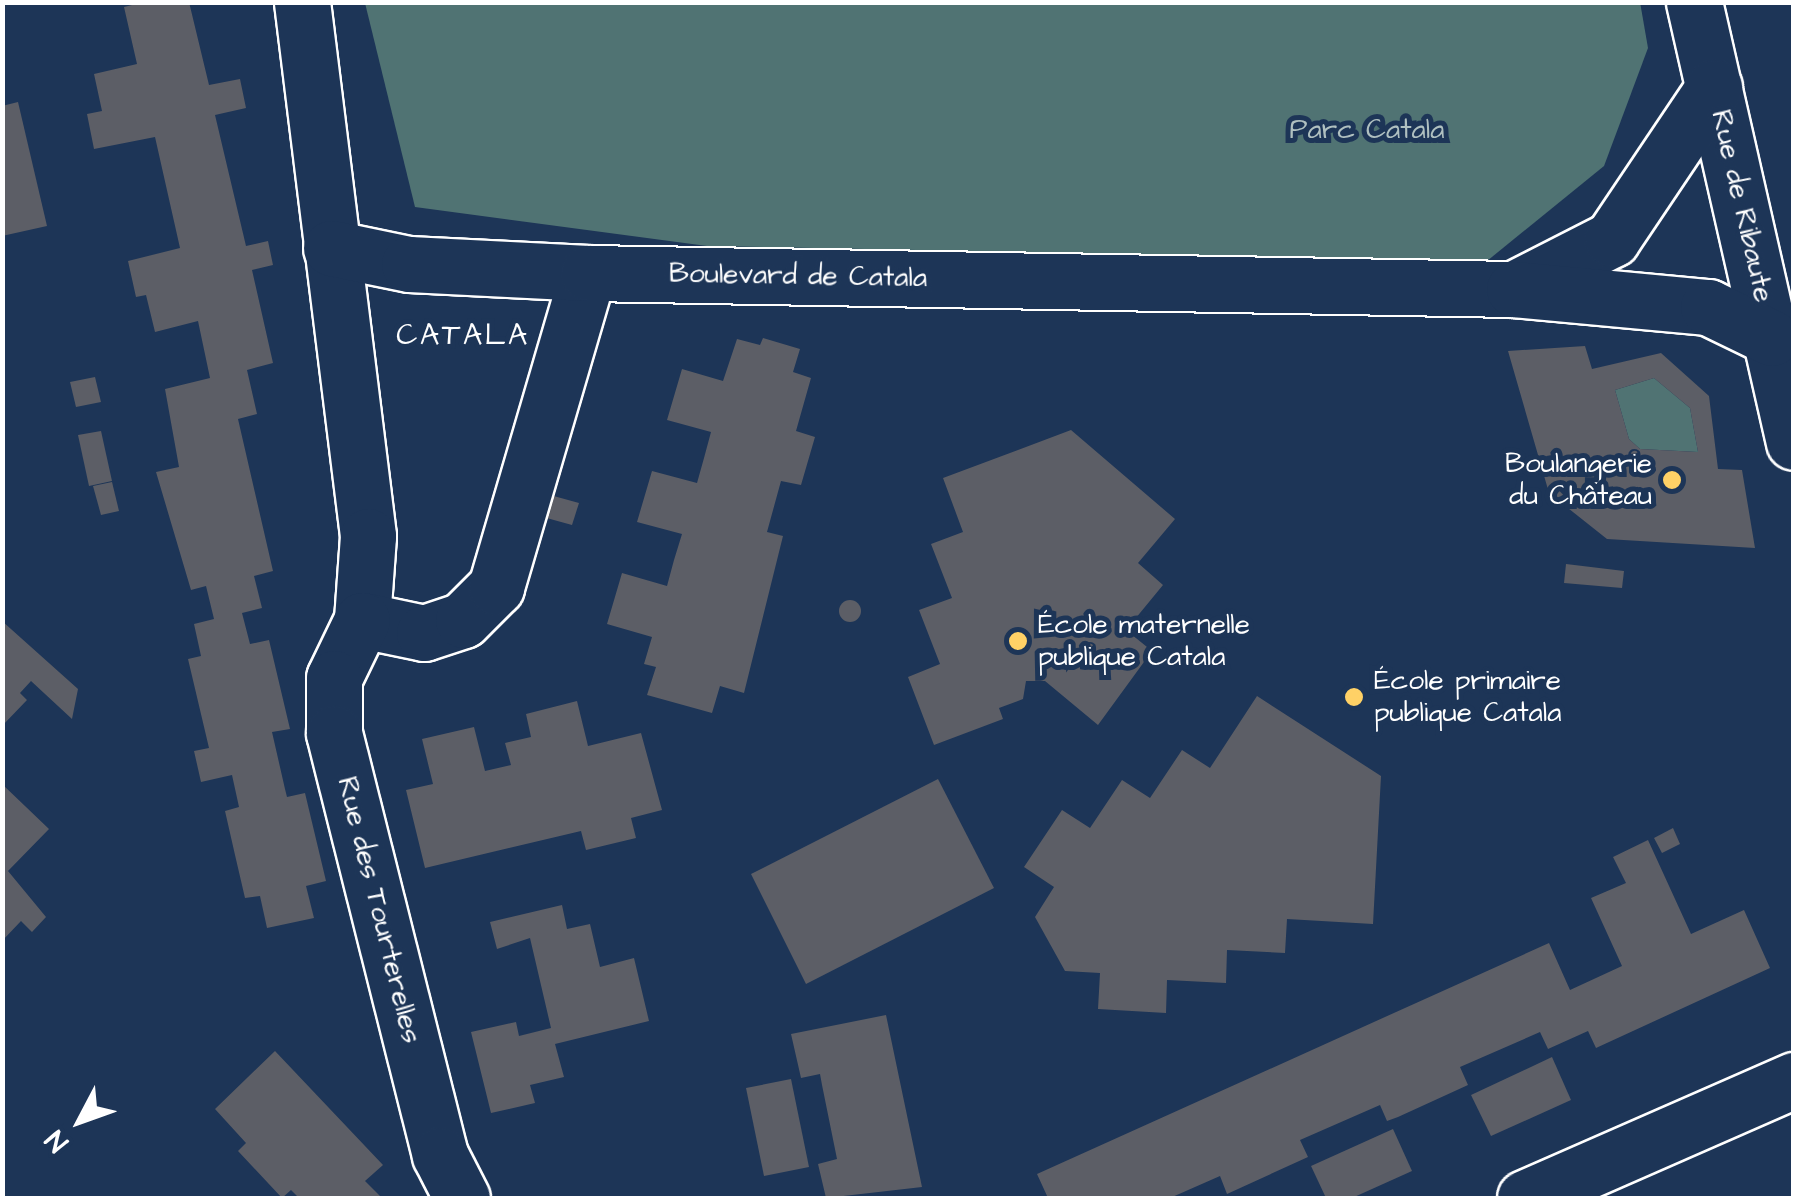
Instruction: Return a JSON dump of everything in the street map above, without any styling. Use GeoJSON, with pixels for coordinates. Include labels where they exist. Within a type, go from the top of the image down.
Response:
{"type":"FeatureCollection","features":[{"type":"Feature","properties":{"kind":"street"},"geometry":{"type":"LineString","coordinates":[[302,2],[330,248]]}},
{"type":"Feature","properties":{"kind":"street"},"geometry":{"type":"LineString","coordinates":[[1694,2],[1714,87]]}},
{"type":"Feature","properties":{"kind":"street","name":"Boulevard de Catala"},"geometry":{"type":"LineString","coordinates":[[1514,289],[1612,239],[1714,87]]}},
{"type":"Feature","properties":{"kind":"street","name":"Rue de Ribaute"},"geometry":{"type":"LineString","coordinates":[[1714,87],[1794,442]]}},
{"type":"Feature","properties":{"kind":"street","name":"Boulevard de Catala"},"geometry":{"type":"LineString","coordinates":[[330,248],[409,264],[588,273],[1514,289],[1708,307],[1772,338]]}},
{"type":"Feature","properties":{"kind":"street","name":"Rue des Tourterelles"},"geometry":{"type":"LineString","coordinates":[[330,248],[368,536],[362,620],[334,678],[334,732],[440,1156],[462,1198]]}},
{"type":"Feature","properties":{"kind":"street"},"geometry":{"type":"LineString","coordinates":[[362,620],[424,633],[463,620],[496,588],[588,273]]}},
{"type":"Feature","properties":{"kind":"street"},"geometry":{"type":"LineString","coordinates":[[1524,1198],[1794,1080]]}},
{"type":"Feature","properties":{"kind":"green space","name":"Parc Catala"},"geometry":{"type":"Polygon","coordinates":[[[1640,2],[1648,48],[1604,166],[1487,261],[707,246],[415,207],[365,3],[1640,2]]]}},
{"type":"Feature","properties":{"kind":"green space"},"geometry":{"type":"Polygon","coordinates":[[[1654,378],[1690,408],[1698,452],[1640,449],[1629,439],[1615,390],[1654,378]]]}},
{"type":"Feature","properties":{"kind":"building"},"geometry":{"type":"Polygon","coordinates":[[[144,2],[189,2],[209,85],[240,79],[246,108],[215,115],[246,246],[268,241],[273,265],[252,270],[273,363],[247,370],[257,414],[238,419],[273,571],[254,576],[262,608],[242,613],[250,644],[269,640],[290,729],[272,732],[285,789],[287,797],[305,793],[326,881],[306,886],[314,918],[267,928],[260,896],[245,898],[235,855],[225,811],[239,807],[232,775],[201,782],[194,751],[209,748],[188,659],[201,656],[194,624],[214,619],[206,586],[191,590],[156,472],[179,467],[165,389],[210,378],[198,321],[155,332],[146,295],[136,297],[128,261],[180,248],[155,137],[94,149],[87,114],[102,111],[94,74],[137,64],[124,7],[144,2]]]}},
{"type":"Feature","properties":{"kind":"building"},"geometry":{"type":"Polygon","coordinates":[[[18,102],[47,226],[2,236],[2,106],[18,102]]]}},
{"type":"Feature","properties":{"kind":"building"},"geometry":{"type":"Polygon","coordinates":[[[763,338],[800,349],[793,372],[811,378],[796,431],[815,437],[801,485],[781,481],[767,532],[783,536],[744,693],[720,686],[712,713],[647,695],[656,667],[644,664],[652,637],[607,624],[622,573],[667,586],[682,534],[637,522],[652,471],[697,483],[711,432],[667,420],[682,369],[723,381],[737,339],[760,345],[763,338]]]}},
{"type":"Feature","properties":{"kind":"building"},"geometry":{"type":"Polygon","coordinates":[[[1585,346],[1592,369],[1661,353],[1709,396],[1718,469],[1742,470],[1755,548],[1607,539],[1549,493],[1508,351],[1585,346]],[[1654,378],[1615,390],[1629,439],[1640,449],[1698,452],[1690,408],[1654,378]]]}},
{"type":"Feature","properties":{"kind":"building"},"geometry":{"type":"Polygon","coordinates":[[[95,377],[101,402],[76,407],[70,382],[95,377]]]}},
{"type":"Feature","properties":{"kind":"building"},"geometry":{"type":"Polygon","coordinates":[[[1071,430],[1175,519],[1138,563],[1163,585],[1126,630],[1152,651],[1098,725],[1045,681],[1026,681],[1023,699],[999,708],[1003,719],[934,745],[908,677],[940,664],[919,610],[952,598],[931,544],[963,532],[943,478],[1071,430]]]}},
{"type":"Feature","properties":{"kind":"building"},"geometry":{"type":"Polygon","coordinates":[[[101,431],[112,481],[89,486],[78,435],[101,431]]]}},
{"type":"Feature","properties":{"kind":"building"},"geometry":{"type":"Polygon","coordinates":[[[112,482],[119,511],[101,515],[93,486],[112,482]]]}},
{"type":"Feature","properties":{"kind":"building"},"geometry":{"type":"Polygon","coordinates":[[[550,495],[579,503],[572,525],[543,517],[550,495]]]}},
{"type":"Feature","properties":{"kind":"building"},"geometry":{"type":"Polygon","coordinates":[[[1566,564],[1624,571],[1622,588],[1564,583],[1566,564]]]}},
{"type":"Feature","properties":{"kind":"building"},"geometry":{"type":"Polygon","coordinates":[[[850,600],[858,603],[858,619],[850,622],[842,619],[839,611],[842,603],[850,600]]]}},
{"type":"Feature","properties":{"kind":"building"},"geometry":{"type":"Polygon","coordinates":[[[2,621],[78,689],[72,719],[31,681],[20,693],[27,700],[2,726],[2,621]]]}},
{"type":"Feature","properties":{"kind":"building"},"geometry":{"type":"Polygon","coordinates":[[[1257,696],[1381,776],[1373,924],[1287,919],[1285,953],[1227,950],[1226,983],[1167,980],[1166,1013],[1098,1009],[1100,973],[1065,971],[1035,917],[1054,887],[1024,867],[1062,810],[1090,828],[1122,780],[1150,798],[1182,750],[1210,768],[1257,696]]]}},
{"type":"Feature","properties":{"kind":"building"},"geometry":{"type":"Polygon","coordinates":[[[577,701],[588,746],[641,733],[662,810],[631,818],[636,838],[586,850],[581,831],[425,868],[406,790],[433,784],[422,739],[474,727],[485,771],[511,765],[505,743],[531,737],[526,714],[577,701]]]}},
{"type":"Feature","properties":{"kind":"building"},"geometry":{"type":"Polygon","coordinates":[[[938,779],[994,888],[806,984],[751,874],[938,779]]]}},
{"type":"Feature","properties":{"kind":"building"},"geometry":{"type":"Polygon","coordinates":[[[2,784],[49,829],[8,871],[46,917],[32,932],[21,921],[2,941],[2,784]]]}},
{"type":"Feature","properties":{"kind":"building"},"geometry":{"type":"Polygon","coordinates":[[[1673,828],[1680,844],[1662,853],[1654,838],[1673,828]]]}},
{"type":"Feature","properties":{"kind":"building"},"geometry":{"type":"Polygon","coordinates":[[[1648,840],[1691,934],[1744,910],[1770,968],[1596,1048],[1588,1031],[1548,1049],[1540,1032],[1460,1067],[1468,1085],[1398,1117],[1387,1121],[1380,1105],[1300,1140],[1308,1157],[1227,1194],[1220,1176],[1170,1198],[1048,1198],[1037,1174],[1549,943],[1570,990],[1622,966],[1591,898],[1626,883],[1613,857],[1648,840]]]}},
{"type":"Feature","properties":{"kind":"building"},"geometry":{"type":"Polygon","coordinates":[[[562,905],[567,929],[590,924],[600,967],[634,958],[649,1021],[555,1044],[564,1077],[530,1085],[535,1103],[491,1113],[471,1032],[516,1022],[519,1036],[551,1028],[530,938],[497,949],[490,922],[562,905]]]}},
{"type":"Feature","properties":{"kind":"building"},"geometry":{"type":"Polygon","coordinates":[[[886,1015],[922,1187],[826,1198],[818,1164],[837,1159],[820,1074],[801,1078],[791,1034],[886,1015]]]}},
{"type":"Feature","properties":{"kind":"building"},"geometry":{"type":"Polygon","coordinates":[[[275,1051],[383,1165],[365,1181],[382,1198],[299,1198],[291,1190],[282,1198],[238,1151],[246,1143],[215,1109],[275,1051]]]}},
{"type":"Feature","properties":{"kind":"building"},"geometry":{"type":"Polygon","coordinates":[[[1552,1057],[1571,1100],[1491,1136],[1471,1095],[1552,1057]]]}},
{"type":"Feature","properties":{"kind":"building"},"geometry":{"type":"Polygon","coordinates":[[[791,1079],[809,1167],[764,1176],[746,1088],[791,1079]]]}},
{"type":"Feature","properties":{"kind":"building"},"geometry":{"type":"Polygon","coordinates":[[[1393,1129],[1412,1171],[1352,1198],[1326,1198],[1311,1166],[1393,1129]]]}},
{"type":"Feature","properties":{"kind":"place","name":"Boulangerie du Château"},"geometry":{"type":"Point","coordinates":[1672,480]}},
{"type":"Feature","properties":{"kind":"place","name":"École maternelle publique Catala"},"geometry":{"type":"Point","coordinates":[1018,641]}},
{"type":"Feature","properties":{"kind":"place","name":"École primaire publique Catala"},"geometry":{"type":"Point","coordinates":[1354,697]}},
{"type":"Feature","properties":{"kind":"district","name":"CATALA"},"geometry":{"type":"Point","coordinates":[463,335]}}]}
